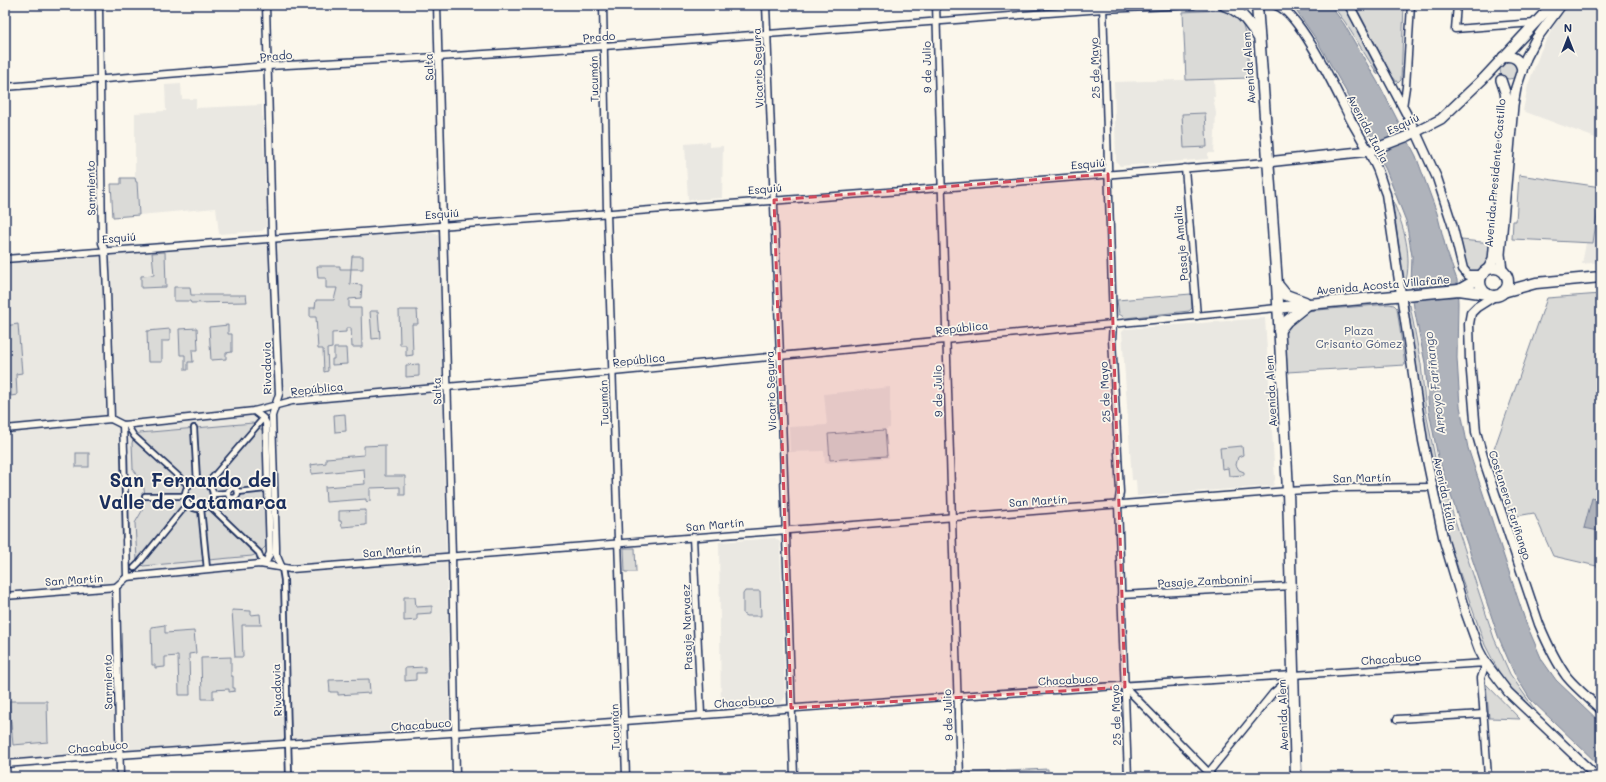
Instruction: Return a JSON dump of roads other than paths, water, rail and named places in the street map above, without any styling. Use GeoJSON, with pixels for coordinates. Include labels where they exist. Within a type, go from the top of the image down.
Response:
{"type":"FeatureCollection","features":[{"type":"Feature","properties":{"kind":"main road"},"geometry":{"type":"LineString","coordinates":[[1224,5],[1234,8],[1242,14],[1260,39]]}},
{"type":"Feature","properties":{"kind":"main road","name":"Avenida Alem"},"geometry":{"type":"LineString","coordinates":[[1258,5],[1280,331],[1288,491],[1296,777]]}},
{"type":"Feature","properties":{"kind":"main road"},"geometry":{"type":"LineString","coordinates":[[1500,61],[1512,57],[1517,59],[1522,66],[1521,74],[1517,81],[1508,83],[1501,80],[1496,73],[1500,61],[1552,5]]}},
{"type":"Feature","properties":{"kind":"main road","name":"Avenida Presidente Castillo"},"geometry":{"type":"LineString","coordinates":[[1503,272],[1500,254],[1513,105],[1516,88],[1526,58],[1536,39],[1561,5]]}},
{"type":"Feature","properties":{"kind":"main road","name":"Esquiú"},"geometry":{"type":"LineString","coordinates":[[1268,162],[1372,150],[1408,136],[1441,119],[1500,61]]}},
{"type":"Feature","properties":{"kind":"main road","name":"Avenida Presidente Castillo"},"geometry":{"type":"LineString","coordinates":[[1483,274],[1493,260],[1507,105],[1501,80]]}},
{"type":"Feature","properties":{"kind":"main road"},"geometry":{"type":"LineString","coordinates":[[1495,268],[1503,272],[1508,283],[1507,287],[1495,294],[1481,287],[1483,274],[1495,268]]}},
{"type":"Feature","properties":{"kind":"main road","name":"Avenida Acosta Villafañe"},"geometry":{"type":"LineString","coordinates":[[1503,272],[1519,280],[1536,283]]}},
{"type":"Feature","properties":{"kind":"main road","name":"Avenida Acosta Villafañe"},"geometry":{"type":"LineString","coordinates":[[1458,290],[1483,274]]}},
{"type":"Feature","properties":{"kind":"main road","name":"Avenida Acosta Villafañe"},"geometry":{"type":"LineString","coordinates":[[1278,308],[1458,290],[1495,294],[1536,283],[1601,276]]}},
{"type":"Feature","properties":{"kind":"main road"},"geometry":{"type":"LineString","coordinates":[[1277,284],[1286,295],[1309,304]]}},
{"type":"Feature","properties":{"kind":"main road","name":"Avenida Acosta Villafañe"},"geometry":{"type":"LineString","coordinates":[[1280,331],[1295,313],[1309,304]]}},
{"type":"Feature","properties":{"kind":"street","name":"Sarmiento"},"geometry":{"type":"LineString","coordinates":[[99,5],[102,235],[105,251],[111,419]]}},
{"type":"Feature","properties":{"kind":"street","name":"Rivadavia"},"geometry":{"type":"LineString","coordinates":[[266,5],[272,237],[279,394],[272,416],[276,554],[282,568],[284,580],[289,777]]}},
{"type":"Feature","properties":{"kind":"street","name":"Salta"},"geometry":{"type":"LineString","coordinates":[[437,5],[452,556],[456,777]]}},
{"type":"Feature","properties":{"kind":"street","name":"Tucumán"},"geometry":{"type":"LineString","coordinates":[[603,5],[607,213],[626,777]]}},
{"type":"Feature","properties":{"kind":"street","name":"Vicario Segura"},"geometry":{"type":"LineString","coordinates":[[766,5],[780,356],[794,777]]}},
{"type":"Feature","properties":{"kind":"street","name":"9 de Julio"},"geometry":{"type":"LineString","coordinates":[[936,5],[940,188],[947,339],[951,517],[960,777]]}},
{"type":"Feature","properties":{"kind":"street","name":"Prado"},"geometry":{"type":"LineString","coordinates":[[5,87],[101,78],[268,66],[438,57],[936,22],[1103,7],[1194,5]]}},
{"type":"Feature","properties":{"kind":"street","name":"Avenida Italia"},"geometry":{"type":"LineString","coordinates":[[1276,5],[1285,10],[1295,20],[1372,150],[1386,194],[1405,295],[1419,419],[1432,487],[1453,574],[1479,650],[1486,663],[1508,692],[1597,777]]}},
{"type":"Feature","properties":{"kind":"street"},"geometry":{"type":"LineString","coordinates":[[1349,5],[1416,132],[1437,178],[1452,224],[1463,269],[1468,275],[1483,274]]}},
{"type":"Feature","properties":{"kind":"street"},"geometry":{"type":"LineString","coordinates":[[1403,107],[1406,87],[1411,5]]}},
{"type":"Feature","properties":{"kind":"street"},"geometry":{"type":"LineString","coordinates":[[1457,5],[1455,29],[1535,23]]}},
{"type":"Feature","properties":{"kind":"street","name":"25 de Mayo"},"geometry":{"type":"LineString","coordinates":[[1103,7],[1113,323],[1112,338],[1120,492],[1118,505],[1128,777]]}},
{"type":"Feature","properties":{"kind":"street","name":"Esquiú"},"geometry":{"type":"LineString","coordinates":[[5,258],[272,237],[443,226],[1268,162]]}},
{"type":"Feature","properties":{"kind":"street","name":"Pasaje Amalia"},"geometry":{"type":"LineString","coordinates":[[1185,168],[1197,316]]}},
{"type":"Feature","properties":{"kind":"street","name":"Costanera Fariñango"},"geometry":{"type":"LineString","coordinates":[[1495,294],[1471,313],[1470,360],[1473,407],[1480,450],[1539,624],[1555,660],[1568,678],[1601,710]]}},
{"type":"Feature","properties":{"kind":"street","name":"República"},"geometry":{"type":"LineString","coordinates":[[123,425],[254,411],[292,402],[447,386],[613,372],[1278,308]]}},
{"type":"Feature","properties":{"kind":"street"},"geometry":{"type":"LineString","coordinates":[[209,505],[259,553],[260,562],[267,560],[270,553],[266,423],[263,418],[254,411]]}},
{"type":"Feature","properties":{"kind":"street"},"geometry":{"type":"LineString","coordinates":[[5,429],[111,419],[123,425],[127,577]]}},
{"type":"Feature","properties":{"kind":"street"},"geometry":{"type":"LineString","coordinates":[[207,484],[261,421]]}},
{"type":"Feature","properties":{"kind":"street"},"geometry":{"type":"LineString","coordinates":[[130,428],[134,436],[188,485]]}},
{"type":"Feature","properties":{"kind":"street"},"geometry":{"type":"LineString","coordinates":[[194,428],[198,481]]}},
{"type":"Feature","properties":{"kind":"street"},"geometry":{"type":"LineString","coordinates":[[198,481],[207,484],[212,490],[213,494],[213,498],[209,505],[201,509],[193,508],[187,504],[185,492],[188,485],[198,481]]}},
{"type":"Feature","properties":{"kind":"street","name":"San Martín"},"geometry":{"type":"LineString","coordinates":[[5,596],[116,587],[127,577],[207,570],[260,562],[291,569],[618,544],[786,529],[1288,491],[1343,488],[1432,487]]}},
{"type":"Feature","properties":{"kind":"street"},"geometry":{"type":"LineString","coordinates":[[227,493],[230,488],[233,488],[238,492],[265,489]]}},
{"type":"Feature","properties":{"kind":"street"},"geometry":{"type":"LineString","coordinates":[[227,493],[228,496],[233,498],[237,496],[238,492]]}},
{"type":"Feature","properties":{"kind":"street"},"geometry":{"type":"LineString","coordinates":[[213,494],[227,493]]}},
{"type":"Feature","properties":{"kind":"street"},"geometry":{"type":"LineString","coordinates":[[145,496],[185,496]]}},
{"type":"Feature","properties":{"kind":"street"},"geometry":{"type":"LineString","coordinates":[[134,568],[187,504]]}},
{"type":"Feature","properties":{"kind":"street"},"geometry":{"type":"LineString","coordinates":[[201,509],[207,570]]}},
{"type":"Feature","properties":{"kind":"street","name":"Pasaje Narvaez"},"geometry":{"type":"LineString","coordinates":[[693,537],[701,715]]}},
{"type":"Feature","properties":{"kind":"street","name":"Pasaje Zambonini"},"geometry":{"type":"LineString","coordinates":[[1121,596],[1291,586]]}},
{"type":"Feature","properties":{"kind":"street","name":"Sarmiento"},"geometry":{"type":"LineString","coordinates":[[116,587],[120,777]]}},
{"type":"Feature","properties":{"kind":"street"},"geometry":{"type":"LineString","coordinates":[[1486,663],[1481,678],[1488,777]]}},
{"type":"Feature","properties":{"kind":"street","name":"Chacabuco"},"geometry":{"type":"LineString","coordinates":[[5,764],[625,721],[957,696],[1125,687],[1486,663]]}},
{"type":"Feature","properties":{"kind":"street"},"geometry":{"type":"LineString","coordinates":[[1125,687],[1209,776],[1273,693],[1293,676]]}},
{"type":"Feature","properties":{"kind":"street"},"geometry":{"type":"LineString","coordinates":[[1397,718],[1484,714]]}},
{"type":"Feature","properties":{"kind":"water","name":"Arroyo Fariñango"},"geometry":{"type":"Polygon","coordinates":[[[1292,5],[1330,5],[1344,24],[1381,88],[1416,156],[1437,213],[1446,249],[1457,280],[1457,358],[1460,406],[1468,448],[1526,623],[1542,660],[1556,680],[1601,723],[1601,767],[1530,699],[1514,673],[1498,636],[1438,457],[1429,411],[1425,363],[1414,308],[1411,284],[1412,256],[1406,221],[1386,170],[1352,102],[1316,39],[1292,5]]]}},
{"type":"Feature","properties":{"kind":"water"},"geometry":{"type":"Polygon","coordinates":[[[1592,498],[1601,500],[1601,524],[1599,531],[1584,528],[1592,498]]]}},
{"type":"Feature","properties":{"kind":"waterway"},"geometry":{"type":"LineString","coordinates":[[1434,487],[1442,488]]}},
{"type":"Feature","properties":{"kind":"district","name":"San Fernando del Valle de Catamarca"},"geometry":{"type":"Point","coordinates":[193,491]}},
{"type":"Feature","properties":{"kind":"park label","name":"Plaza Crisanto Gómez"},"geometry":{"type":"Point","coordinates":[1359,337]}}]}
